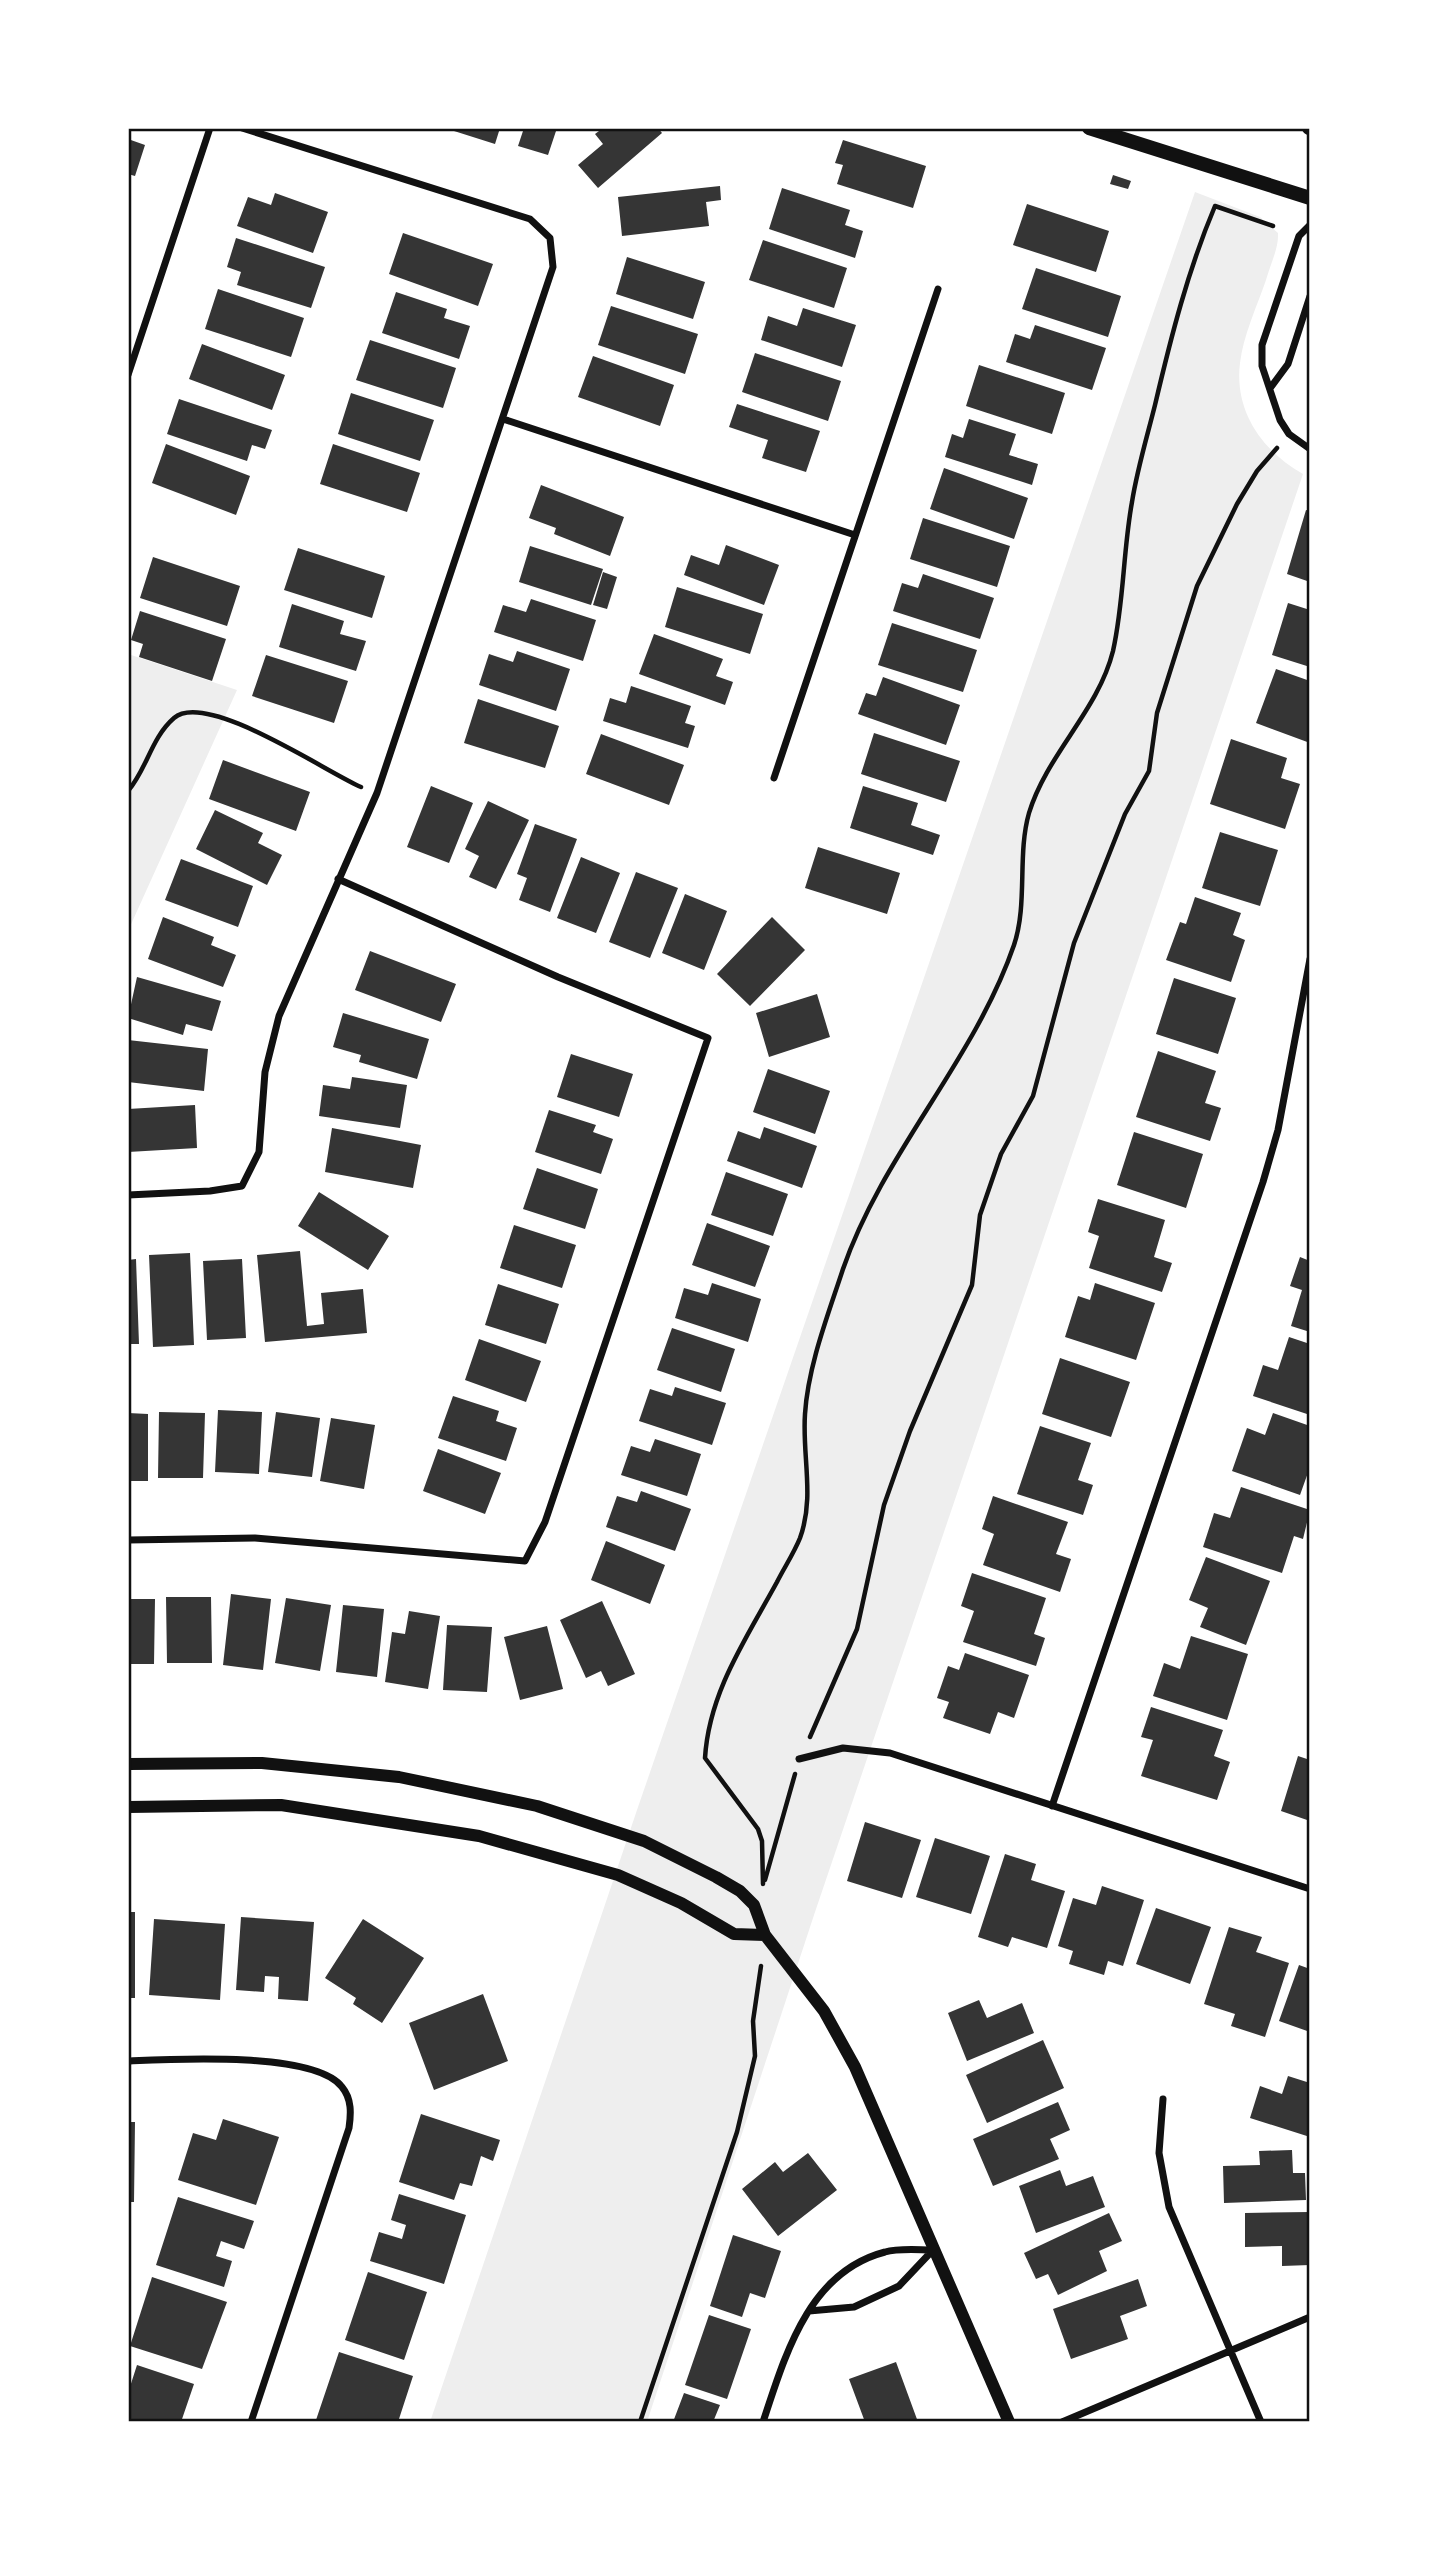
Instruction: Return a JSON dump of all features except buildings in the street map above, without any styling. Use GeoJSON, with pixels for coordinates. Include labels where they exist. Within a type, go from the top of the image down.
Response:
{"type":"FeatureCollection","features":[{"type":"Feature","properties":{"kind":"main road"},"geometry":{"type":"LineString","coordinates":[[1088,128],[1310,198]]}},
{"type":"Feature","properties":{"kind":"street"},"geometry":{"type":"LineString","coordinates":[[128,375],[210,128]]}},
{"type":"Feature","properties":{"kind":"street"},"geometry":{"type":"LineString","coordinates":[[128,1195],[210,1191],[242,1186],[259,1152],[265,1072],[279,1016],[377,793],[550,282],[553,253],[550,238],[536,223],[517,214],[242,128]]}},
{"type":"Feature","properties":{"kind":"street"},"geometry":{"type":"LineString","coordinates":[[1310,225],[1299,236],[1262,345],[1262,366],[1271,387],[1273,404],[1289,434],[1310,449]]}},
{"type":"Feature","properties":{"kind":"street"},"geometry":{"type":"LineString","coordinates":[[774,778],[938,289]]}},
{"type":"Feature","properties":{"kind":"street"},"geometry":{"type":"LineString","coordinates":[[1271,387],[1288,364],[1310,296]]}},
{"type":"Feature","properties":{"kind":"street"},"geometry":{"type":"LineString","coordinates":[[503,419],[855,535]]}},
{"type":"Feature","properties":{"kind":"street"},"geometry":{"type":"LineString","coordinates":[[128,1540],[255,1538],[525,1561],[545,1522],[708,1038],[581,987],[338,878]]}},
{"type":"Feature","properties":{"kind":"street"},"geometry":{"type":"LineString","coordinates":[[1052,1806],[1267,1169],[1278,1130],[1310,959]]}},
{"type":"Feature","properties":{"kind":"street"},"geometry":{"type":"LineString","coordinates":[[799,1759],[843,1748],[876,1750],[1310,1889]]}},
{"type":"Feature","properties":{"kind":"street"},"geometry":{"type":"LineString","coordinates":[[128,1764],[262,1763],[398,1777],[537,1806],[634,1836],[740,1891],[754,1905],[765,1935],[805,1983],[840,2038],[1009,2422]]}},
{"type":"Feature","properties":{"kind":"street"},"geometry":{"type":"LineString","coordinates":[[128,1807],[281,1805],[346,1813],[479,1836],[618,1875],[681,1903],[734,1934],[765,1935]]}},
{"type":"Feature","properties":{"kind":"street"},"geometry":{"type":"LineString","coordinates":[[128,2061],[236,2060],[304,2067],[325,2074],[342,2086],[350,2105],[349,2128],[251,2422]]}},
{"type":"Feature","properties":{"kind":"street"},"geometry":{"type":"LineString","coordinates":[[1163,2099],[1159,2126],[1162,2181],[1169,2207],[1261,2422]]}},
{"type":"Feature","properties":{"kind":"street"},"geometry":{"type":"LineString","coordinates":[[763,2422],[792,2337],[841,2271],[886,2251],[933,2250]]}},
{"type":"Feature","properties":{"kind":"street"},"geometry":{"type":"LineString","coordinates":[[809,2311],[854,2306],[900,2286],[933,2250]]}},
{"type":"Feature","properties":{"kind":"street"},"geometry":{"type":"LineString","coordinates":[[1062,2422],[1310,2318]]}},
{"type":"Feature","properties":{"kind":"path"},"geometry":{"type":"LineString","coordinates":[[640,2422],[737,2132],[755,2056],[753,2021],[765,1935],[762,1841],[744,1807],[705,1758],[707,1730],[716,1697],[800,1538],[808,1485],[804,1431],[809,1383],[843,1270],[870,1207],[975,1029],[1000,981],[1016,940],[1028,818],[1041,780],[1103,680],[1112,652],[1132,502],[1180,302],[1207,225],[1215,206],[1273,226]]}},
{"type":"Feature","properties":{"kind":"path"},"geometry":{"type":"LineString","coordinates":[[763,1885],[799,1759],[824,1711],[857,1629],[884,1505],[910,1431],[972,1285],[980,1215],[1001,1154],[1033,1096],[1074,943],[1125,814],[1149,771],[1157,713],[1197,586],[1237,504],[1257,471],[1289,434]]}},
{"type":"Feature","properties":{"kind":"path"},"geometry":{"type":"LineString","coordinates":[[128,791],[139,778],[156,740],[176,716],[196,712],[214,713],[259,733],[377,793]]}},
{"type":"Feature","properties":{"kind":"shaded area"},"geometry":{"type":"Polygon","coordinates":[[[1195,192],[1260,217],[1278,233],[1274,256],[1244,342],[1239,381],[1246,413],[1254,428],[1275,454],[1303,474],[814,1915],[647,2422],[430,2422],[637,1810],[1195,192]]]}},
{"type":"Feature","properties":{"kind":"shaded area"},"geometry":{"type":"Polygon","coordinates":[[[128,654],[237,690],[128,931],[128,654]]]}}]}
